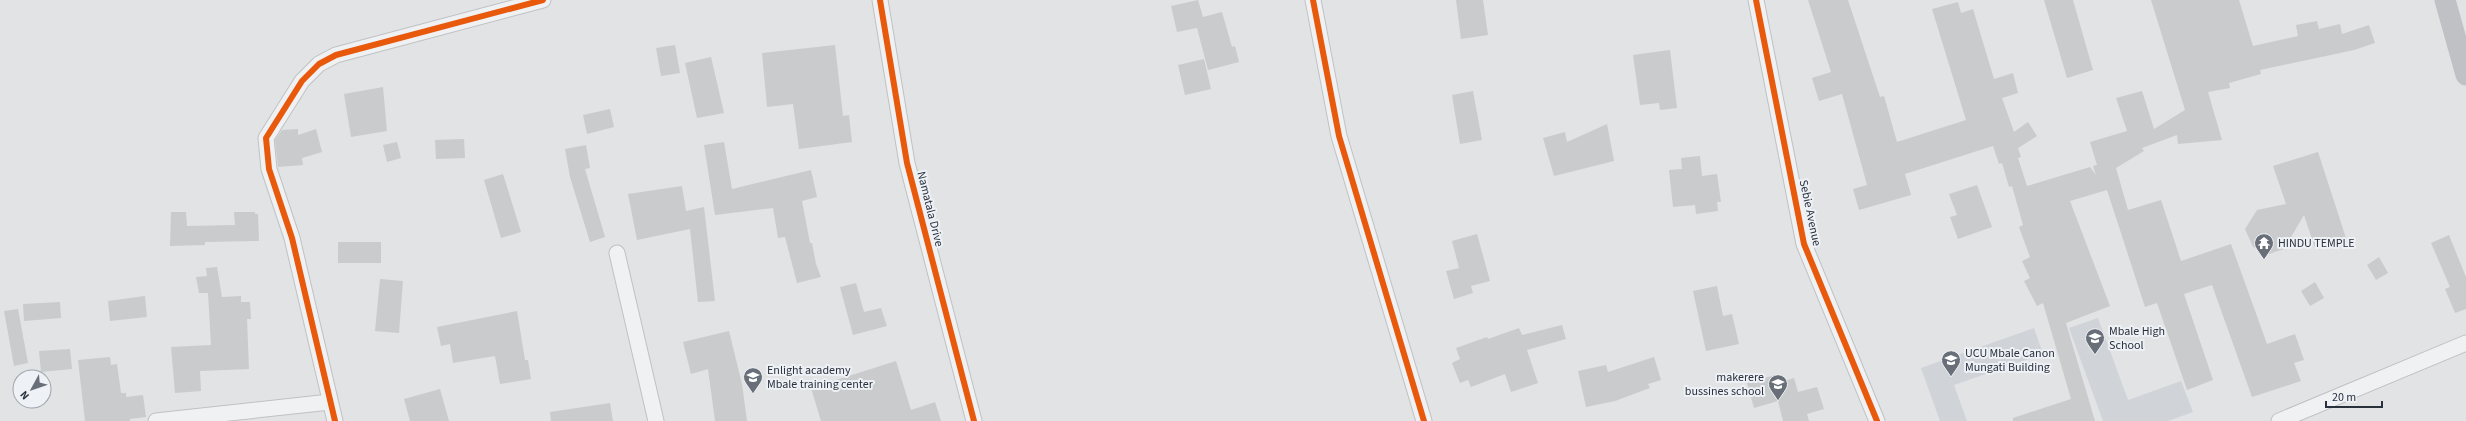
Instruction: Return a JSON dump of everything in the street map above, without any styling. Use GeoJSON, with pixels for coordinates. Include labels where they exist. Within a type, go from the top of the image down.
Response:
{"type":"FeatureCollection","features":[{"type":"Feature","properties":{"kind":"main road"},"geometry":{"type":"LineString","coordinates":[[2445,0],[2466,75]]}},
{"type":"Feature","properties":{"kind":"street"},"geometry":{"type":"LineString","coordinates":[[335,421],[292,238],[269,169],[266,138],[302,81],[319,64],[336,55],[543,0]]}},
{"type":"Feature","properties":{"kind":"street","name":"Namatala Drive"},"geometry":{"type":"LineString","coordinates":[[880,0],[907,163],[974,421]]}},
{"type":"Feature","properties":{"kind":"street"},"geometry":{"type":"LineString","coordinates":[[1313,0],[1339,136],[1424,421]]}},
{"type":"Feature","properties":{"kind":"street","name":"Sebie Avenue"},"geometry":{"type":"LineString","coordinates":[[1756,0],[1804,244],[1877,421]]}},
{"type":"Feature","properties":{"kind":"street"},"geometry":{"type":"LineString","coordinates":[[617,253],[656,421]]}},
{"type":"Feature","properties":{"kind":"street"},"geometry":{"type":"LineString","coordinates":[[2279,421],[2466,343]]}},
{"type":"Feature","properties":{"kind":"street"},"geometry":{"type":"LineString","coordinates":[[156,421],[330,402]]}},
{"type":"Feature","properties":{"kind":"shaded area","name":"Mbale High School"},"geometry":{"type":"Polygon","coordinates":[[[2098,318],[2128,400],[2181,381],[2193,412],[2168,421],[2103,421],[2069,328],[2098,318]]]}},
{"type":"Feature","properties":{"kind":"shaded area","name":"UCU Mbale Canon Mungati Building"},"geometry":{"type":"Polygon","coordinates":[[[2034,328],[2043,354],[1954,385],[1967,421],[1940,421],[1921,368],[2034,328]]]}},
{"type":"Feature","properties":{"kind":"building"},"geometry":{"type":"Polygon","coordinates":[[[1198,0],[1203,17],[1222,12],[1232,47],[1235,46],[1239,62],[1208,70],[1197,28],[1177,32],[1171,6],[1198,0]]]}},
{"type":"Feature","properties":{"kind":"building"},"geometry":{"type":"Polygon","coordinates":[[[1456,0],[1483,0],[1488,35],[1461,39],[1456,0]]]}},
{"type":"Feature","properties":{"kind":"building"},"geometry":{"type":"Polygon","coordinates":[[[1808,0],[1848,0],[1880,97],[1884,96],[1897,142],[1966,120],[1932,9],[1958,2],[1961,13],[1973,9],[1994,79],[2013,73],[2018,93],[2002,98],[2014,132],[2028,122],[2037,136],[2018,148],[2021,157],[2018,158],[2027,186],[2090,167],[2096,175],[2093,166],[2097,165],[2090,142],[2127,131],[2116,98],[2142,91],[2154,129],[2185,110],[2151,0],[2239,0],[2253,46],[2298,36],[2296,25],[2317,21],[2319,29],[2340,24],[2342,34],[2369,25],[2375,43],[2354,50],[2260,70],[2261,74],[2229,83],[2230,88],[2208,92],[2222,140],[2178,144],[2177,135],[2142,148],[2144,151],[2116,168],[2128,210],[2161,200],[2181,261],[2231,244],[2267,344],[2295,334],[2304,360],[2294,363],[2301,381],[2252,397],[2212,285],[2184,294],[2213,380],[2187,390],[2157,303],[2145,307],[2107,190],[2070,201],[2110,306],[2066,323],[2095,421],[2013,421],[2013,418],[2071,399],[2043,303],[2037,306],[2024,281],[2030,278],[2022,261],[2030,257],[2019,227],[2023,225],[2012,186],[2009,187],[2002,163],[1999,164],[1993,146],[1905,174],[1911,195],[1859,210],[1853,189],[1867,185],[1842,94],[1819,101],[1812,78],[1831,72],[1808,0]]]}},
{"type":"Feature","properties":{"kind":"building"},"geometry":{"type":"Polygon","coordinates":[[[2044,0],[2073,0],[2093,70],[2067,78],[2044,0]]]}},
{"type":"Feature","properties":{"kind":"building"},"geometry":{"type":"Polygon","coordinates":[[[675,45],[680,73],[661,76],[656,48],[675,45]]]}},
{"type":"Feature","properties":{"kind":"building"},"geometry":{"type":"Polygon","coordinates":[[[835,45],[843,116],[849,115],[852,142],[799,149],[793,104],[767,107],[762,53],[835,45]]]}},
{"type":"Feature","properties":{"kind":"building"},"geometry":{"type":"Polygon","coordinates":[[[1670,50],[1677,108],[1660,110],[1659,103],[1640,105],[1633,55],[1670,50]]]}},
{"type":"Feature","properties":{"kind":"building"},"geometry":{"type":"Polygon","coordinates":[[[711,57],[724,113],[697,118],[685,63],[711,57]]]}},
{"type":"Feature","properties":{"kind":"building"},"geometry":{"type":"Polygon","coordinates":[[[1204,59],[1211,89],[1185,95],[1178,65],[1204,59]]]}},
{"type":"Feature","properties":{"kind":"building"},"geometry":{"type":"Polygon","coordinates":[[[383,87],[387,131],[351,137],[344,94],[383,87]]]}},
{"type":"Feature","properties":{"kind":"building"},"geometry":{"type":"Polygon","coordinates":[[[1473,91],[1482,140],[1460,144],[1452,95],[1473,91]]]}},
{"type":"Feature","properties":{"kind":"building"},"geometry":{"type":"Polygon","coordinates":[[[610,109],[614,127],[587,134],[583,115],[610,109]]]}},
{"type":"Feature","properties":{"kind":"building"},"geometry":{"type":"Polygon","coordinates":[[[1607,124],[1614,161],[1554,176],[1543,138],[1565,132],[1567,142],[1607,124]]]}},
{"type":"Feature","properties":{"kind":"building"},"geometry":{"type":"Polygon","coordinates":[[[298,129],[298,135],[316,129],[322,152],[302,158],[303,165],[278,167],[275,140],[282,130],[298,129]]]}},
{"type":"Feature","properties":{"kind":"building"},"geometry":{"type":"Polygon","coordinates":[[[464,139],[465,158],[436,159],[435,140],[464,139]]]}},
{"type":"Feature","properties":{"kind":"building"},"geometry":{"type":"Polygon","coordinates":[[[397,142],[401,158],[387,162],[383,145],[397,142]]]}},
{"type":"Feature","properties":{"kind":"building"},"geometry":{"type":"Polygon","coordinates":[[[724,142],[732,189],[811,170],[817,197],[802,201],[810,243],[812,243],[816,264],[821,277],[797,283],[785,237],[778,238],[773,208],[715,215],[704,145],[724,142]]]}},
{"type":"Feature","properties":{"kind":"building"},"geometry":{"type":"Polygon","coordinates":[[[586,145],[590,168],[585,169],[605,237],[590,242],[570,177],[565,149],[586,145]]]}},
{"type":"Feature","properties":{"kind":"building"},"geometry":{"type":"Polygon","coordinates":[[[2318,152],[2346,238],[2315,248],[2304,215],[2284,249],[2269,254],[2253,247],[2245,229],[2257,210],[2286,204],[2273,166],[2318,152]]]}},
{"type":"Feature","properties":{"kind":"building"},"geometry":{"type":"Polygon","coordinates":[[[1700,156],[1702,176],[1717,174],[1721,202],[1717,202],[1718,211],[1696,214],[1695,205],[1673,207],[1669,170],[1682,169],[1681,158],[1700,156]]]}},
{"type":"Feature","properties":{"kind":"building"},"geometry":{"type":"Polygon","coordinates":[[[503,174],[521,232],[501,238],[484,180],[503,174]]]}},
{"type":"Feature","properties":{"kind":"building"},"geometry":{"type":"Polygon","coordinates":[[[1977,185],[1992,227],[1958,239],[1950,217],[1957,215],[1949,194],[1977,185]]]}},
{"type":"Feature","properties":{"kind":"building"},"geometry":{"type":"Polygon","coordinates":[[[682,186],[686,211],[704,207],[715,301],[698,302],[690,229],[637,240],[628,194],[682,186]]]}},
{"type":"Feature","properties":{"kind":"building"},"geometry":{"type":"Polygon","coordinates":[[[171,212],[186,212],[187,226],[235,225],[234,212],[255,212],[255,214],[258,214],[259,241],[205,242],[205,245],[170,246],[171,212]]]}},
{"type":"Feature","properties":{"kind":"building"},"geometry":{"type":"Polygon","coordinates":[[[1477,234],[1490,281],[1471,286],[1473,293],[1454,299],[1446,271],[1459,268],[1452,241],[1477,234]]]}},
{"type":"Feature","properties":{"kind":"building"},"geometry":{"type":"Polygon","coordinates":[[[2449,235],[2466,277],[2466,309],[2455,313],[2445,289],[2450,287],[2431,243],[2449,235]]]}},
{"type":"Feature","properties":{"kind":"building"},"geometry":{"type":"Polygon","coordinates":[[[338,242],[381,242],[381,263],[338,263],[338,242]]]}},
{"type":"Feature","properties":{"kind":"building"},"geometry":{"type":"Polygon","coordinates":[[[2379,257],[2388,273],[2376,280],[2367,265],[2379,257]]]}},
{"type":"Feature","properties":{"kind":"building"},"geometry":{"type":"Polygon","coordinates":[[[217,267],[222,297],[241,296],[241,302],[250,302],[251,319],[247,319],[249,369],[200,371],[201,391],[175,393],[171,347],[211,345],[208,293],[199,293],[196,277],[207,276],[206,268],[217,267]]]}},
{"type":"Feature","properties":{"kind":"building"},"geometry":{"type":"Polygon","coordinates":[[[380,279],[403,281],[399,333],[375,331],[380,279]]]}},
{"type":"Feature","properties":{"kind":"building"},"geometry":{"type":"Polygon","coordinates":[[[2315,282],[2324,298],[2310,306],[2301,291],[2315,282]]]}},
{"type":"Feature","properties":{"kind":"building"},"geometry":{"type":"Polygon","coordinates":[[[856,283],[864,312],[881,308],[887,326],[853,335],[840,287],[856,283]]]}},
{"type":"Feature","properties":{"kind":"building"},"geometry":{"type":"Polygon","coordinates":[[[1717,286],[1723,316],[1732,314],[1739,344],[1706,351],[1693,291],[1717,286]]]}},
{"type":"Feature","properties":{"kind":"building"},"geometry":{"type":"Polygon","coordinates":[[[145,296],[147,317],[110,321],[108,301],[145,296]]]}},
{"type":"Feature","properties":{"kind":"building"},"geometry":{"type":"Polygon","coordinates":[[[60,302],[61,318],[24,321],[23,304],[60,302]]]}},
{"type":"Feature","properties":{"kind":"building"},"geometry":{"type":"Polygon","coordinates":[[[18,309],[28,363],[14,366],[4,311],[18,309]]]}},
{"type":"Feature","properties":{"kind":"building"},"geometry":{"type":"Polygon","coordinates":[[[517,311],[525,360],[528,360],[531,379],[500,384],[495,356],[453,363],[450,344],[441,346],[437,327],[517,311]]]}},
{"type":"Feature","properties":{"kind":"building"},"geometry":{"type":"Polygon","coordinates":[[[1562,325],[1566,339],[1527,350],[1538,383],[1511,392],[1505,374],[1471,387],[1468,380],[1460,383],[1452,363],[1460,359],[1456,348],[1519,328],[1522,335],[1562,325]]]}},
{"type":"Feature","properties":{"kind":"building"},"geometry":{"type":"Polygon","coordinates":[[[729,331],[742,384],[747,421],[715,421],[708,369],[691,374],[683,342],[729,331]]]}},
{"type":"Feature","properties":{"kind":"building"},"geometry":{"type":"Polygon","coordinates":[[[70,349],[72,369],[52,371],[52,369],[41,369],[39,351],[70,349]]]}},
{"type":"Feature","properties":{"kind":"building"},"geometry":{"type":"Polygon","coordinates":[[[110,357],[111,365],[117,364],[121,393],[126,393],[126,397],[143,395],[146,417],[130,419],[130,421],[85,421],[78,360],[110,357]]]}},
{"type":"Feature","properties":{"kind":"building"},"geometry":{"type":"Polygon","coordinates":[[[1654,357],[1661,380],[1648,384],[1650,388],[1615,401],[1586,407],[1578,371],[1606,365],[1608,372],[1654,357]]]}},
{"type":"Feature","properties":{"kind":"building"},"geometry":{"type":"Polygon","coordinates":[[[896,361],[911,410],[935,402],[941,421],[821,421],[811,388],[896,361]]]}},
{"type":"Feature","properties":{"kind":"building"},"geometry":{"type":"Polygon","coordinates":[[[1775,375],[1778,383],[1794,378],[1798,392],[1817,387],[1824,409],[1807,414],[1809,421],[1783,421],[1778,401],[1754,408],[1747,383],[1775,375]]]}},
{"type":"Feature","properties":{"kind":"building"},"geometry":{"type":"Polygon","coordinates":[[[440,389],[449,421],[410,421],[404,399],[440,389]]]}},
{"type":"Feature","properties":{"kind":"building"},"geometry":{"type":"Polygon","coordinates":[[[610,403],[613,421],[551,421],[550,412],[610,403]]]}},
{"type":"Feature","properties":{"kind":"cycle path"},"geometry":{"type":"LineString","coordinates":[[335,421],[292,238],[269,169],[266,138],[302,81],[319,64],[336,55],[543,0]]}},
{"type":"Feature","properties":{"kind":"cycle path"},"geometry":{"type":"LineString","coordinates":[[880,0],[907,163],[974,421]]}},
{"type":"Feature","properties":{"kind":"cycle path"},"geometry":{"type":"LineString","coordinates":[[1313,0],[1339,136],[1424,421]]}},
{"type":"Feature","properties":{"kind":"cycle path"},"geometry":{"type":"LineString","coordinates":[[1756,0],[1804,244],[1877,421]]}},
{"type":"Feature","properties":{"kind":"place","name":"HINDU TEMPLE"},"geometry":{"type":"Point","coordinates":[2264,260]}},
{"type":"Feature","properties":{"kind":"place","name":"Mbale High School"},"geometry":{"type":"Point","coordinates":[2095,355]}},
{"type":"Feature","properties":{"kind":"place","name":"UCU Mbale Canon Mungati Building"},"geometry":{"type":"Point","coordinates":[1951,377]}},
{"type":"Feature","properties":{"kind":"place","name":"Enlight academy Mbale training center"},"geometry":{"type":"Point","coordinates":[753,394]}},
{"type":"Feature","properties":{"kind":"place","name":"makerere bussines school"},"geometry":{"type":"Point","coordinates":[1778,401]}}]}
